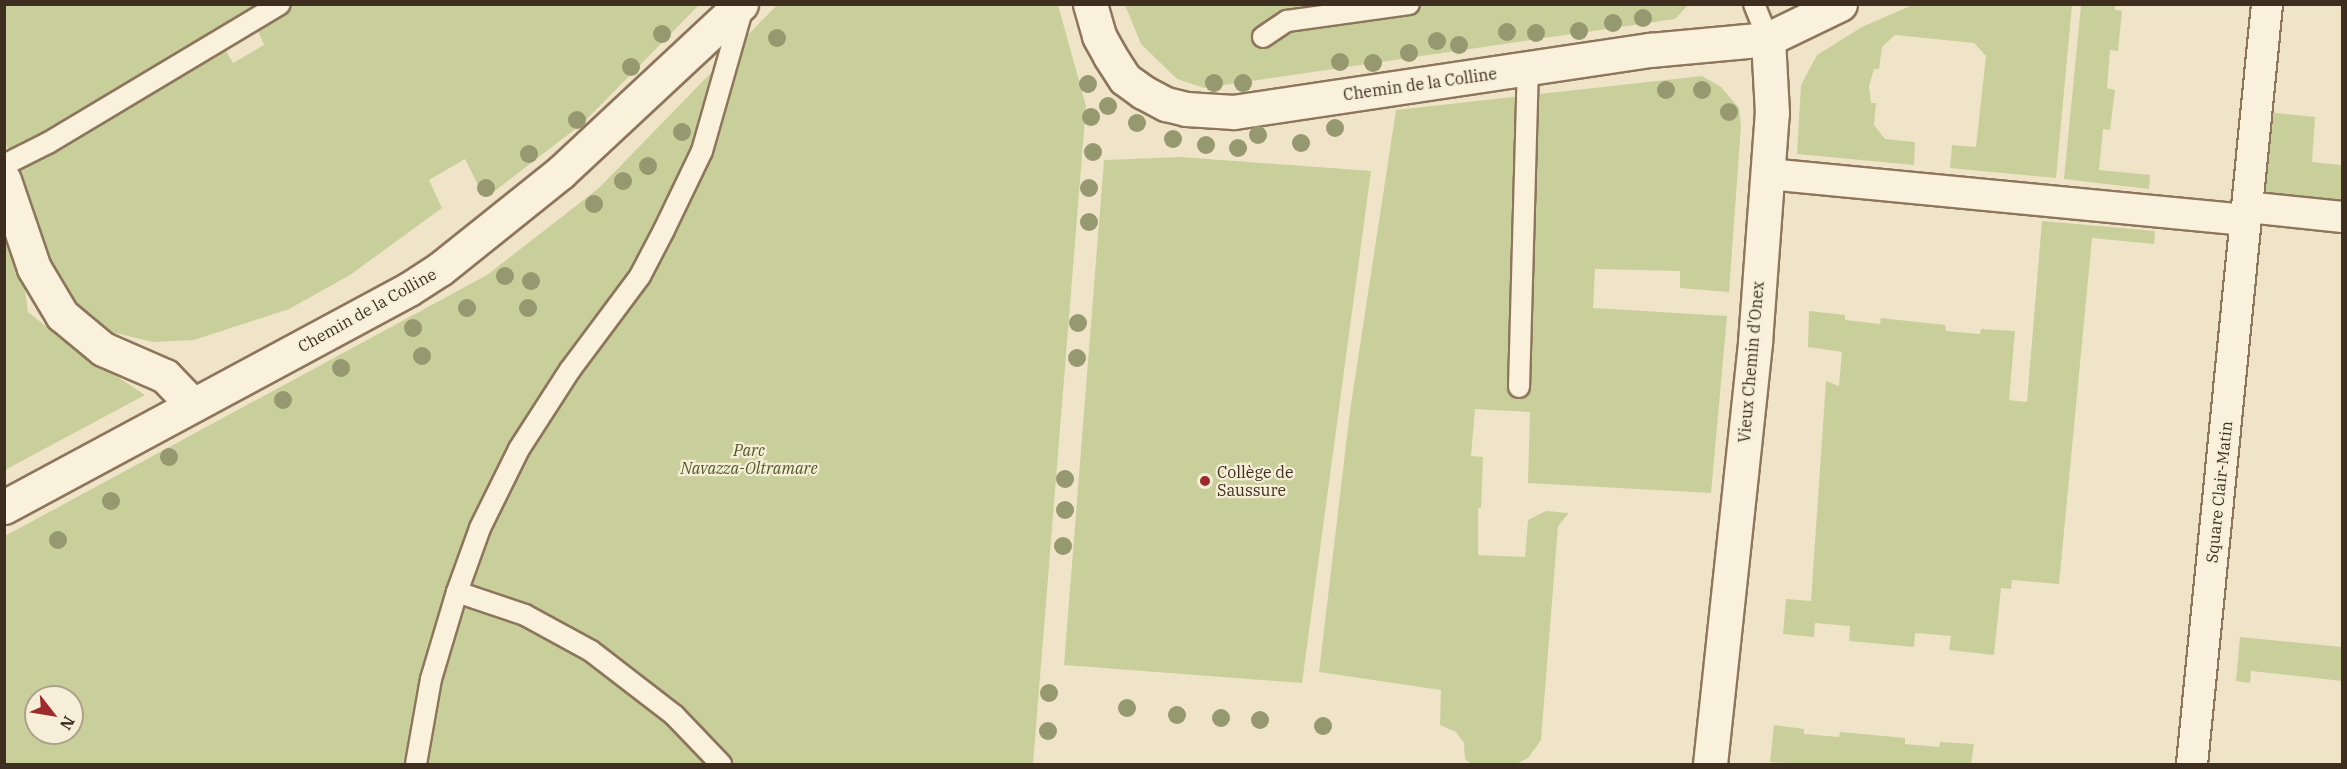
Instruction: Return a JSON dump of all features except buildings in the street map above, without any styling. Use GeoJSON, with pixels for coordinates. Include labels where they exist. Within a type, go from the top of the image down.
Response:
{"type":"FeatureCollection","features":[{"type":"Feature","properties":{"kind":"street","name":"Chemin de la Colline"},"geometry":{"type":"LineString","coordinates":[[4,507],[409,289],[440,269],[561,172],[742,4]]}},
{"type":"Feature","properties":{"kind":"street","name":"Chemin de la Colline"},"geometry":{"type":"LineString","coordinates":[[1090,4],[1099,36],[1125,79],[1166,104],[1186,109],[1234,112],[1650,50],[1767,39]]}},
{"type":"Feature","properties":{"kind":"street","name":"Square Clair-Matin"},"geometry":{"type":"LineString","coordinates":[[2192,765],[2267,4]]}},
{"type":"Feature","properties":{"kind":"street"},"geometry":{"type":"LineString","coordinates":[[1767,39],[1837,5]]}},
{"type":"Feature","properties":{"kind":"street","name":"Vieux Chemin d'Onex"},"geometry":{"type":"LineString","coordinates":[[1710,765],[1755,342],[1772,113],[1767,39]]}},
{"type":"Feature","properties":{"kind":"street"},"geometry":{"type":"LineString","coordinates":[[1768,174],[2246,213],[2343,217]]}},
{"type":"Feature","properties":{"kind":"street"},"geometry":{"type":"LineString","coordinates":[[4,180],[34,268],[62,315],[103,349],[165,376],[193,405]]}},
{"type":"Feature","properties":{"kind":"lane"},"geometry":{"type":"LineString","coordinates":[[4,165],[48,143],[279,4]]}},
{"type":"Feature","properties":{"kind":"lane"},"geometry":{"type":"LineString","coordinates":[[416,765],[431,679],[457,592],[480,528],[519,449],[570,370],[640,276],[664,230],[702,152],[742,4]]}},
{"type":"Feature","properties":{"kind":"lane"},"geometry":{"type":"LineString","coordinates":[[1263,37],[1285,13],[1409,4]]}},
{"type":"Feature","properties":{"kind":"lane"},"geometry":{"type":"LineString","coordinates":[[1754,4],[1767,39]]}},
{"type":"Feature","properties":{"kind":"lane"},"geometry":{"type":"LineString","coordinates":[[1519,387],[1528,68]]}},
{"type":"Feature","properties":{"kind":"lane"},"geometry":{"type":"LineString","coordinates":[[457,592],[525,615],[591,651],[674,715],[721,765]]}},
{"type":"Feature","properties":{"kind":"green space"},"geometry":{"type":"Polygon","coordinates":[[[4,5],[260,5],[9,152],[4,138],[4,5]]]}},
{"type":"Feature","properties":{"kind":"green space"},"geometry":{"type":"Polygon","coordinates":[[[294,5],[699,5],[583,123],[487,197],[465,159],[429,180],[442,208],[350,275],[289,309],[194,340],[153,342],[111,332],[81,310],[58,279],[18,168],[225,49],[233,63],[264,45],[256,26],[294,5]]]}},
{"type":"Feature","properties":{"kind":"green space","name":"Parc Navazza-Oltramare"},"geometry":{"type":"Polygon","coordinates":[[[777,5],[1058,5],[1086,106],[1033,764],[5,764],[5,536],[487,275],[599,188],[777,5]]]}},
{"type":"Feature","properties":{"kind":"green space"},"geometry":{"type":"Polygon","coordinates":[[[1125,5],[1688,5],[1675,19],[1204,88],[1177,79],[1141,44],[1125,5]]]}},
{"type":"Feature","properties":{"kind":"green space"},"geometry":{"type":"Polygon","coordinates":[[[1912,5],[2072,5],[2056,178],[1950,168],[1952,145],[1976,147],[1986,56],[1974,43],[1895,35],[1882,47],[1879,69],[1874,69],[1869,86],[1871,103],[1876,103],[1874,125],[1885,139],[1915,142],[1914,165],[1797,154],[1801,85],[1817,55],[1862,27],[1912,5]]]}},
{"type":"Feature","properties":{"kind":"green space"},"geometry":{"type":"Polygon","coordinates":[[[2081,5],[2115,5],[2115,10],[2122,11],[2118,51],[2110,50],[2107,88],[2115,90],[2110,130],[2103,129],[2099,170],[2150,175],[2149,189],[2064,179],[2081,5]]]}},
{"type":"Feature","properties":{"kind":"green space"},"geometry":{"type":"Polygon","coordinates":[[[1702,76],[1721,87],[1739,108],[1741,126],[1729,292],[1680,288],[1680,271],[1595,269],[1593,308],[1727,316],[1711,493],[1528,483],[1530,412],[1475,409],[1471,456],[1483,457],[1481,508],[1478,508],[1478,555],[1525,557],[1528,520],[1546,511],[1569,513],[1558,526],[1541,740],[1528,758],[1516,764],[1471,764],[1465,759],[1464,743],[1456,732],[1440,725],[1441,690],[1319,672],[1350,411],[1396,110],[1702,76]]]}},
{"type":"Feature","properties":{"kind":"green space"},"geometry":{"type":"Polygon","coordinates":[[[2267,112],[2315,117],[2312,162],[2342,165],[2342,207],[2258,199],[2267,112]]]}},
{"type":"Feature","properties":{"kind":"green space","name":"Collège de Saussure"},"geometry":{"type":"Polygon","coordinates":[[[1181,157],[1371,171],[1302,683],[1064,665],[1104,160],[1181,157]]]}},
{"type":"Feature","properties":{"kind":"green space"},"geometry":{"type":"Polygon","coordinates":[[[2042,221],[2155,231],[2154,244],[2092,238],[2059,584],[2012,580],[2011,589],[2001,588],[1994,655],[1949,650],[1951,636],[1915,633],[1914,647],[1849,641],[1850,626],[1815,623],[1814,637],[1783,634],[1786,599],[1811,601],[1826,381],[1839,386],[1842,352],[1808,347],[1809,311],[1845,315],[1845,320],[1880,324],[1881,318],[1945,325],[1946,331],[1980,334],[1981,329],[2015,331],[2009,400],[2027,402],[2042,221]]]}},
{"type":"Feature","properties":{"kind":"green space"},"geometry":{"type":"Polygon","coordinates":[[[4,224],[22,267],[28,312],[72,347],[145,395],[5,470],[4,224]]]}},
{"type":"Feature","properties":{"kind":"green space"},"geometry":{"type":"Polygon","coordinates":[[[2240,637],[2342,647],[2342,681],[2251,671],[2250,683],[2236,681],[2240,637]]]}},
{"type":"Feature","properties":{"kind":"green space"},"geometry":{"type":"Polygon","coordinates":[[[1774,725],[1804,729],[1804,734],[1839,737],[1840,732],[1905,738],[1905,744],[1939,747],[1940,742],[1974,744],[1971,764],[1770,762],[1774,725]]]}},
{"type":"Feature","properties":{"kind":"place","name":"Collège de Saussure"},"geometry":{"type":"Point","coordinates":[1205,481]}}]}
